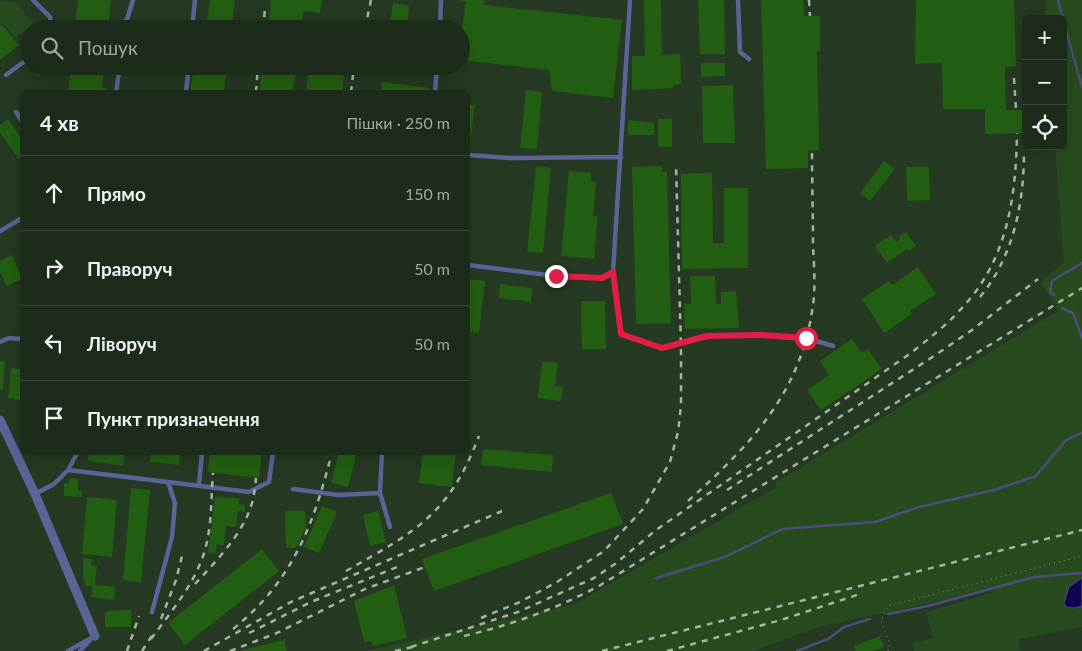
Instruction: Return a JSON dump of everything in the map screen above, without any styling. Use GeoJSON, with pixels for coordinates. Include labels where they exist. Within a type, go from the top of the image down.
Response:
{"type":"FeatureCollection","features":[{"type":"Feature","properties":{"kind":"street"},"geometry":{"type":"LineString","coordinates":[[0,420],[35,494],[95,636]]}},
{"type":"Feature","properties":{"kind":"lane"},"geometry":{"type":"LineString","coordinates":[[33,0],[50,17],[50,20]]}},
{"type":"Feature","properties":{"kind":"lane"},"geometry":{"type":"LineString","coordinates":[[127,20],[133,0]]}},
{"type":"Feature","properties":{"kind":"lane"},"geometry":{"type":"LineString","coordinates":[[193,20],[195,0]]}},
{"type":"Feature","properties":{"kind":"lane"},"geometry":{"type":"LineString","coordinates":[[440,20],[441,0]]}},
{"type":"Feature","properties":{"kind":"lane"},"geometry":{"type":"LineString","coordinates":[[630,0],[613,272],[621,334],[662,348],[707,336],[760,335],[810,339],[833,346]]}},
{"type":"Feature","properties":{"kind":"lane"},"geometry":{"type":"LineString","coordinates":[[738,0],[740,52],[748,59]]}},
{"type":"Feature","properties":{"kind":"lane"},"geometry":{"type":"LineString","coordinates":[[6,76],[20,65]]}},
{"type":"Feature","properties":{"kind":"lane"},"geometry":{"type":"LineString","coordinates":[[116,90],[119,75]]}},
{"type":"Feature","properties":{"kind":"lane"},"geometry":{"type":"LineString","coordinates":[[186,90],[188,75]]}},
{"type":"Feature","properties":{"kind":"lane"},"geometry":{"type":"LineString","coordinates":[[435,90],[436,75]]}},
{"type":"Feature","properties":{"kind":"lane"},"geometry":{"type":"LineString","coordinates":[[16,112],[20,118]]}},
{"type":"Feature","properties":{"kind":"lane"},"geometry":{"type":"LineString","coordinates":[[470,155],[510,158],[621,157]]}},
{"type":"Feature","properties":{"kind":"lane"},"geometry":{"type":"LineString","coordinates":[[0,231],[20,219]]}},
{"type":"Feature","properties":{"kind":"lane"},"geometry":{"type":"LineString","coordinates":[[470,265],[556,276],[602,278],[613,272]]}},
{"type":"Feature","properties":{"kind":"lane"},"geometry":{"type":"LineString","coordinates":[[0,342],[9,338],[20,339]]}},
{"type":"Feature","properties":{"kind":"lane"},"geometry":{"type":"LineString","coordinates":[[35,494],[54,484],[68,470],[76,455]]}},
{"type":"Feature","properties":{"kind":"lane"},"geometry":{"type":"LineString","coordinates":[[199,485],[202,455]]}},
{"type":"Feature","properties":{"kind":"lane"},"geometry":{"type":"LineString","coordinates":[[68,470],[249,492],[269,482],[273,455]]}},
{"type":"Feature","properties":{"kind":"lane"},"geometry":{"type":"LineString","coordinates":[[382,455],[380,494],[390,527]]}},
{"type":"Feature","properties":{"kind":"lane"},"geometry":{"type":"LineString","coordinates":[[152,612],[172,537],[175,503],[168,482]]}},
{"type":"Feature","properties":{"kind":"lane"},"geometry":{"type":"LineString","coordinates":[[293,489],[338,495],[380,494]]}},
{"type":"Feature","properties":{"kind":"lane"},"geometry":{"type":"LineString","coordinates":[[68,651],[95,636]]}},
{"type":"Feature","properties":{"kind":"lane"},"geometry":{"type":"LineString","coordinates":[[80,651],[95,636]]}},
{"type":"Feature","properties":{"kind":"path"},"geometry":{"type":"LineString","coordinates":[[888,651],[890,644],[881,621],[888,606],[1082,556]]}},
{"type":"Feature","properties":{"kind":"green space"},"geometry":{"type":"Polygon","coordinates":[[[0,0],[17,3],[30,20],[20,20],[20,34],[15,38],[3,23],[0,25],[0,0]]]}},
{"type":"Feature","properties":{"kind":"green space"},"geometry":{"type":"Polygon","coordinates":[[[1045,0],[1082,0],[1082,627],[1019,639],[1020,651],[914,651],[913,643],[933,638],[926,612],[991,593],[995,589],[819,627],[754,651],[366,651],[575,604],[777,487],[775,483],[1058,311],[1041,282],[1064,262],[1055,150],[1067,150],[1067,15],[1046,15],[1045,0]]]}},
{"type":"Feature","properties":{"kind":"shaded area"},"geometry":{"type":"Polygon","coordinates":[[[1082,578],[1082,606],[1066,607],[1064,603],[1069,587],[1082,578]]]}},
{"type":"Feature","properties":{"kind":"building"},"geometry":{"type":"Polygon","coordinates":[[[78,0],[111,0],[109,20],[76,20],[78,0]]]}},
{"type":"Feature","properties":{"kind":"building"},"geometry":{"type":"Polygon","coordinates":[[[210,0],[235,0],[232,20],[207,20],[210,0]]]}},
{"type":"Feature","properties":{"kind":"building"},"geometry":{"type":"Polygon","coordinates":[[[271,0],[322,0],[320,13],[303,11],[302,20],[269,20],[271,0]]]}},
{"type":"Feature","properties":{"kind":"building"},"geometry":{"type":"Polygon","coordinates":[[[457,0],[484,0],[484,5],[622,20],[613,98],[552,91],[549,70],[470,61],[470,20],[463,20],[466,2],[457,0]]]}},
{"type":"Feature","properties":{"kind":"building"},"geometry":{"type":"Polygon","coordinates":[[[644,0],[661,0],[662,55],[680,54],[681,84],[673,85],[673,88],[632,90],[632,56],[645,56],[644,0]]]}},
{"type":"Feature","properties":{"kind":"building"},"geometry":{"type":"Polygon","coordinates":[[[698,0],[724,0],[725,54],[700,54],[698,0]]]}},
{"type":"Feature","properties":{"kind":"building"},"geometry":{"type":"Polygon","coordinates":[[[761,0],[803,0],[804,16],[820,16],[820,52],[817,51],[819,150],[808,151],[808,168],[766,169],[761,0]]]}},
{"type":"Feature","properties":{"kind":"building"},"geometry":{"type":"Polygon","coordinates":[[[916,0],[1014,0],[1016,66],[1005,67],[1006,110],[1022,110],[1022,133],[985,134],[985,109],[943,109],[942,63],[915,64],[916,0]]]}},
{"type":"Feature","properties":{"kind":"building"},"geometry":{"type":"Polygon","coordinates":[[[393,3],[409,5],[408,20],[390,20],[393,3]]]}},
{"type":"Feature","properties":{"kind":"building"},"geometry":{"type":"Polygon","coordinates":[[[2,25],[19,45],[0,60],[0,27],[2,25]]]}},
{"type":"Feature","properties":{"kind":"building"},"geometry":{"type":"Polygon","coordinates":[[[701,63],[725,63],[725,76],[701,77],[701,63]]]}},
{"type":"Feature","properties":{"kind":"building"},"geometry":{"type":"Polygon","coordinates":[[[70,75],[103,75],[102,88],[107,89],[107,90],[68,90],[70,75]]]}},
{"type":"Feature","properties":{"kind":"building"},"geometry":{"type":"Polygon","coordinates":[[[193,75],[226,75],[224,90],[190,90],[193,75]]]}},
{"type":"Feature","properties":{"kind":"building"},"geometry":{"type":"Polygon","coordinates":[[[262,75],[295,75],[293,90],[259,90],[262,75]]]}},
{"type":"Feature","properties":{"kind":"building"},"geometry":{"type":"Polygon","coordinates":[[[308,75],[344,75],[342,90],[306,90],[308,75]]]}},
{"type":"Feature","properties":{"kind":"building"},"geometry":{"type":"Polygon","coordinates":[[[382,82],[429,88],[428,90],[381,90],[382,82]]]}},
{"type":"Feature","properties":{"kind":"building"},"geometry":{"type":"Polygon","coordinates":[[[733,85],[735,143],[703,143],[702,86],[733,85]]]}},
{"type":"Feature","properties":{"kind":"building"},"geometry":{"type":"Polygon","coordinates":[[[526,90],[542,92],[537,149],[520,148],[526,90]]]}},
{"type":"Feature","properties":{"kind":"building"},"geometry":{"type":"Polygon","coordinates":[[[470,105],[475,105],[470,143],[470,105]]]}},
{"type":"Feature","properties":{"kind":"building"},"geometry":{"type":"Polygon","coordinates":[[[8,119],[20,136],[20,160],[0,133],[0,125],[8,119]]]}},
{"type":"Feature","properties":{"kind":"building"},"geometry":{"type":"Polygon","coordinates":[[[658,119],[672,119],[672,147],[658,147],[658,119]]]}},
{"type":"Feature","properties":{"kind":"building"},"geometry":{"type":"Polygon","coordinates":[[[628,120],[654,123],[654,135],[628,135],[628,120]]]}},
{"type":"Feature","properties":{"kind":"building"},"geometry":{"type":"Polygon","coordinates":[[[884,161],[895,169],[870,201],[860,193],[884,161]]]}},
{"type":"Feature","properties":{"kind":"building"},"geometry":{"type":"Polygon","coordinates":[[[536,166],[551,168],[543,253],[527,252],[536,166]]]}},
{"type":"Feature","properties":{"kind":"building"},"geometry":{"type":"Polygon","coordinates":[[[662,166],[662,172],[667,172],[671,323],[636,324],[632,167],[662,166]]]}},
{"type":"Feature","properties":{"kind":"building"},"geometry":{"type":"Polygon","coordinates":[[[906,167],[929,167],[930,200],[907,201],[906,167]]]}},
{"type":"Feature","properties":{"kind":"building"},"geometry":{"type":"Polygon","coordinates":[[[569,171],[591,173],[591,181],[596,182],[593,216],[598,216],[594,259],[561,256],[569,171]]]}},
{"type":"Feature","properties":{"kind":"building"},"geometry":{"type":"Polygon","coordinates":[[[712,173],[713,243],[724,243],[724,188],[748,188],[748,268],[682,269],[681,174],[712,173]]]}},
{"type":"Feature","properties":{"kind":"building"},"geometry":{"type":"Polygon","coordinates":[[[906,232],[916,246],[909,251],[907,249],[887,263],[875,246],[891,235],[896,242],[906,232]]]}},
{"type":"Feature","properties":{"kind":"building"},"geometry":{"type":"Polygon","coordinates":[[[12,255],[20,274],[20,280],[7,286],[0,272],[0,261],[12,255]]]}},
{"type":"Feature","properties":{"kind":"building"},"geometry":{"type":"Polygon","coordinates":[[[918,267],[936,294],[910,311],[912,314],[884,333],[862,299],[889,281],[892,285],[918,267]]]}},
{"type":"Feature","properties":{"kind":"building"},"geometry":{"type":"Polygon","coordinates":[[[690,276],[715,276],[716,304],[721,304],[721,292],[736,291],[739,328],[685,329],[684,304],[691,304],[690,276]]]}},
{"type":"Feature","properties":{"kind":"building"},"geometry":{"type":"Polygon","coordinates":[[[470,279],[485,281],[479,333],[470,332],[470,279]]]}},
{"type":"Feature","properties":{"kind":"building"},"geometry":{"type":"Polygon","coordinates":[[[500,284],[532,288],[531,302],[499,298],[500,284]]]}},
{"type":"Feature","properties":{"kind":"building"},"geometry":{"type":"Polygon","coordinates":[[[581,301],[605,301],[606,349],[582,349],[581,301]]]}},
{"type":"Feature","properties":{"kind":"building"},"geometry":{"type":"Polygon","coordinates":[[[852,339],[862,353],[868,349],[882,369],[821,410],[807,390],[829,375],[820,361],[852,339]]]}},
{"type":"Feature","properties":{"kind":"building"},"geometry":{"type":"Polygon","coordinates":[[[0,361],[5,361],[3,390],[0,389],[0,361]]]}},
{"type":"Feature","properties":{"kind":"building"},"geometry":{"type":"Polygon","coordinates":[[[542,361],[558,363],[555,386],[563,387],[561,401],[538,398],[542,361]]]}},
{"type":"Feature","properties":{"kind":"building"},"geometry":{"type":"Polygon","coordinates":[[[11,368],[20,369],[20,400],[8,398],[11,368]]]}},
{"type":"Feature","properties":{"kind":"building"},"geometry":{"type":"Polygon","coordinates":[[[483,449],[553,455],[552,472],[481,465],[483,449]]]}},
{"type":"Feature","properties":{"kind":"building"},"geometry":{"type":"Polygon","coordinates":[[[89,455],[125,455],[123,466],[88,461],[89,455]]]}},
{"type":"Feature","properties":{"kind":"building"},"geometry":{"type":"Polygon","coordinates":[[[151,455],[180,455],[179,465],[150,462],[151,455]]]}},
{"type":"Feature","properties":{"kind":"building"},"geometry":{"type":"Polygon","coordinates":[[[210,455],[262,455],[259,478],[208,472],[210,455]]]}},
{"type":"Feature","properties":{"kind":"building"},"geometry":{"type":"Polygon","coordinates":[[[338,455],[356,455],[348,487],[331,483],[338,455]]]}},
{"type":"Feature","properties":{"kind":"building"},"geometry":{"type":"Polygon","coordinates":[[[423,455],[456,455],[452,487],[419,483],[423,455]]]}},
{"type":"Feature","properties":{"kind":"building"},"geometry":{"type":"Polygon","coordinates":[[[69,478],[78,479],[78,491],[82,491],[82,497],[64,496],[64,483],[69,484],[69,478]]]}},
{"type":"Feature","properties":{"kind":"building"},"geometry":{"type":"Polygon","coordinates":[[[131,488],[150,490],[141,582],[123,580],[131,488]]]}},
{"type":"Feature","properties":{"kind":"building"},"geometry":{"type":"Polygon","coordinates":[[[611,493],[623,524],[434,591],[422,559],[611,493]]]}},
{"type":"Feature","properties":{"kind":"building"},"geometry":{"type":"Polygon","coordinates":[[[87,497],[117,500],[112,557],[82,554],[87,497]]]}},
{"type":"Feature","properties":{"kind":"building"},"geometry":{"type":"Polygon","coordinates":[[[215,497],[239,498],[239,504],[245,505],[245,512],[238,511],[236,527],[226,526],[224,545],[217,544],[215,554],[208,553],[215,497]]]}},
{"type":"Feature","properties":{"kind":"building"},"geometry":{"type":"Polygon","coordinates":[[[322,506],[337,512],[319,553],[304,547],[322,506]]]}},
{"type":"Feature","properties":{"kind":"building"},"geometry":{"type":"Polygon","coordinates":[[[285,511],[305,511],[306,528],[296,548],[286,548],[285,511]]]}},
{"type":"Feature","properties":{"kind":"building"},"geometry":{"type":"Polygon","coordinates":[[[378,511],[386,542],[370,546],[363,515],[378,511]]]}},
{"type":"Feature","properties":{"kind":"building"},"geometry":{"type":"Polygon","coordinates":[[[262,549],[279,571],[185,645],[168,623],[262,549]]]}},
{"type":"Feature","properties":{"kind":"building"},"geometry":{"type":"Polygon","coordinates":[[[83,558],[92,559],[91,565],[97,566],[95,585],[115,587],[114,600],[91,597],[93,586],[86,586],[83,577],[83,558]]]}},
{"type":"Feature","properties":{"kind":"building"},"geometry":{"type":"Polygon","coordinates":[[[394,585],[407,638],[373,646],[371,641],[364,642],[354,601],[394,585]]]}},
{"type":"Feature","properties":{"kind":"building"},"geometry":{"type":"Polygon","coordinates":[[[131,610],[131,627],[105,627],[105,611],[131,610]]]}},
{"type":"Feature","properties":{"kind":"building"},"geometry":{"type":"Polygon","coordinates":[[[880,636],[884,647],[874,651],[856,651],[854,646],[880,636]]]}},
{"type":"Feature","properties":{"kind":"building"},"geometry":{"type":"Polygon","coordinates":[[[284,640],[287,651],[243,651],[243,650],[284,640]]]}},
{"type":"Feature","properties":{"kind":"waterway"},"geometry":{"type":"LineString","coordinates":[[1058,0],[1062,15]]}},
{"type":"Feature","properties":{"kind":"waterway"},"geometry":{"type":"LineString","coordinates":[[1067,33],[1082,87]]}},
{"type":"Feature","properties":{"kind":"waterway"},"geometry":{"type":"LineString","coordinates":[[1054,295],[1050,291],[1052,281],[1082,263]]}},
{"type":"Feature","properties":{"kind":"waterway"},"geometry":{"type":"LineString","coordinates":[[1062,308],[1073,313],[1082,338]]}},
{"type":"Feature","properties":{"kind":"waterway"},"geometry":{"type":"LineString","coordinates":[[656,578],[725,557],[782,529],[875,522],[919,507],[994,490],[1036,476],[1066,440],[1082,433]]}},
{"type":"Feature","properties":{"kind":"waterway"},"geometry":{"type":"LineString","coordinates":[[888,614],[928,606],[1034,577],[1082,573]]}},
{"type":"Feature","properties":{"kind":"waterway"},"geometry":{"type":"LineString","coordinates":[[797,651],[828,639],[844,627],[870,619]]}},
{"type":"Feature","properties":{"kind":"railway"},"geometry":{"type":"LineString","coordinates":[[367,20],[371,0]]}},
{"type":"Feature","properties":{"kind":"railway"},"geometry":{"type":"LineString","coordinates":[[809,0],[810,16]]}},
{"type":"Feature","properties":{"kind":"railway"},"geometry":{"type":"LineString","coordinates":[[264,20],[265,9]]}},
{"type":"Feature","properties":{"kind":"railway"},"geometry":{"type":"LineString","coordinates":[[256,90],[257,75]]}},
{"type":"Feature","properties":{"kind":"railway"},"geometry":{"type":"LineString","coordinates":[[351,90],[353,75]]}},
{"type":"Feature","properties":{"kind":"railway"},"geometry":{"type":"LineString","coordinates":[[1014,78],[1016,110]]}},
{"type":"Feature","properties":{"kind":"railway"},"geometry":{"type":"LineString","coordinates":[[411,647],[518,612],[594,578],[615,564],[656,530],[911,353],[937,332],[955,316],[976,291],[989,271],[998,250],[1006,228],[1011,205],[1017,133]]}},
{"type":"Feature","properties":{"kind":"railway"},"geometry":{"type":"LineString","coordinates":[[688,501],[734,457],[754,434],[788,386],[800,359],[809,329],[814,296],[812,151]]}},
{"type":"Feature","properties":{"kind":"railway"},"geometry":{"type":"LineString","coordinates":[[980,297],[992,281],[1001,264],[1015,228],[1022,190],[1024,151]]}},
{"type":"Feature","properties":{"kind":"railway"},"geometry":{"type":"LineString","coordinates":[[481,618],[520,602],[557,582],[604,551],[643,509],[670,462],[678,432],[681,406],[676,166]]}},
{"type":"Feature","properties":{"kind":"railway"},"geometry":{"type":"LineString","coordinates":[[727,490],[934,356],[972,330],[1038,279]]}},
{"type":"Feature","properties":{"kind":"railway"},"geometry":{"type":"LineString","coordinates":[[464,636],[533,616],[599,586],[1082,288]]}},
{"type":"Feature","properties":{"kind":"railway"},"geometry":{"type":"LineString","coordinates":[[346,571],[411,532],[428,518],[455,485],[468,463],[479,436]]}},
{"type":"Feature","properties":{"kind":"railway"},"geometry":{"type":"LineString","coordinates":[[233,629],[254,611],[271,591],[286,571],[298,550],[309,527],[331,455]]}},
{"type":"Feature","properties":{"kind":"railway"},"geometry":{"type":"LineString","coordinates":[[151,639],[183,595],[197,572],[202,559],[209,528],[213,473]]}},
{"type":"Feature","properties":{"kind":"railway"},"geometry":{"type":"LineString","coordinates":[[195,584],[226,549],[246,519],[254,494],[256,478]]}},
{"type":"Feature","properties":{"kind":"railway"},"geometry":{"type":"LineString","coordinates":[[204,651],[291,602],[502,511]]}},
{"type":"Feature","properties":{"kind":"railway"},"geometry":{"type":"LineString","coordinates":[[602,651],[1082,530]]}},
{"type":"Feature","properties":{"kind":"railway"},"geometry":{"type":"LineString","coordinates":[[161,619],[176,580],[183,552]]}},
{"type":"Feature","properties":{"kind":"railway"},"geometry":{"type":"LineString","coordinates":[[249,633],[311,602],[397,567]]}},
{"type":"Feature","properties":{"kind":"railway"},"geometry":{"type":"LineString","coordinates":[[230,651],[277,633],[365,589],[425,567]]}},
{"type":"Feature","properties":{"kind":"railway"},"geometry":{"type":"LineString","coordinates":[[667,651],[781,620],[857,595]]}},
{"type":"Feature","properties":{"kind":"railway"},"geometry":{"type":"LineString","coordinates":[[127,651],[139,616]]}},
{"type":"Feature","properties":{"kind":"railway"},"geometry":{"type":"LineString","coordinates":[[142,651],[153,634]]}},
{"type":"Feature","properties":{"kind":"railway"},"geometry":{"type":"LineString","coordinates":[[395,651],[417,646]]}},
{"type":"Feature","properties":{"kind":"route"},"geometry":{"type":"LineString","coordinates":[[556,276],[602,278],[613,272],[621,334],[662,348],[707,336],[760,335],[806,338]]}}]}
